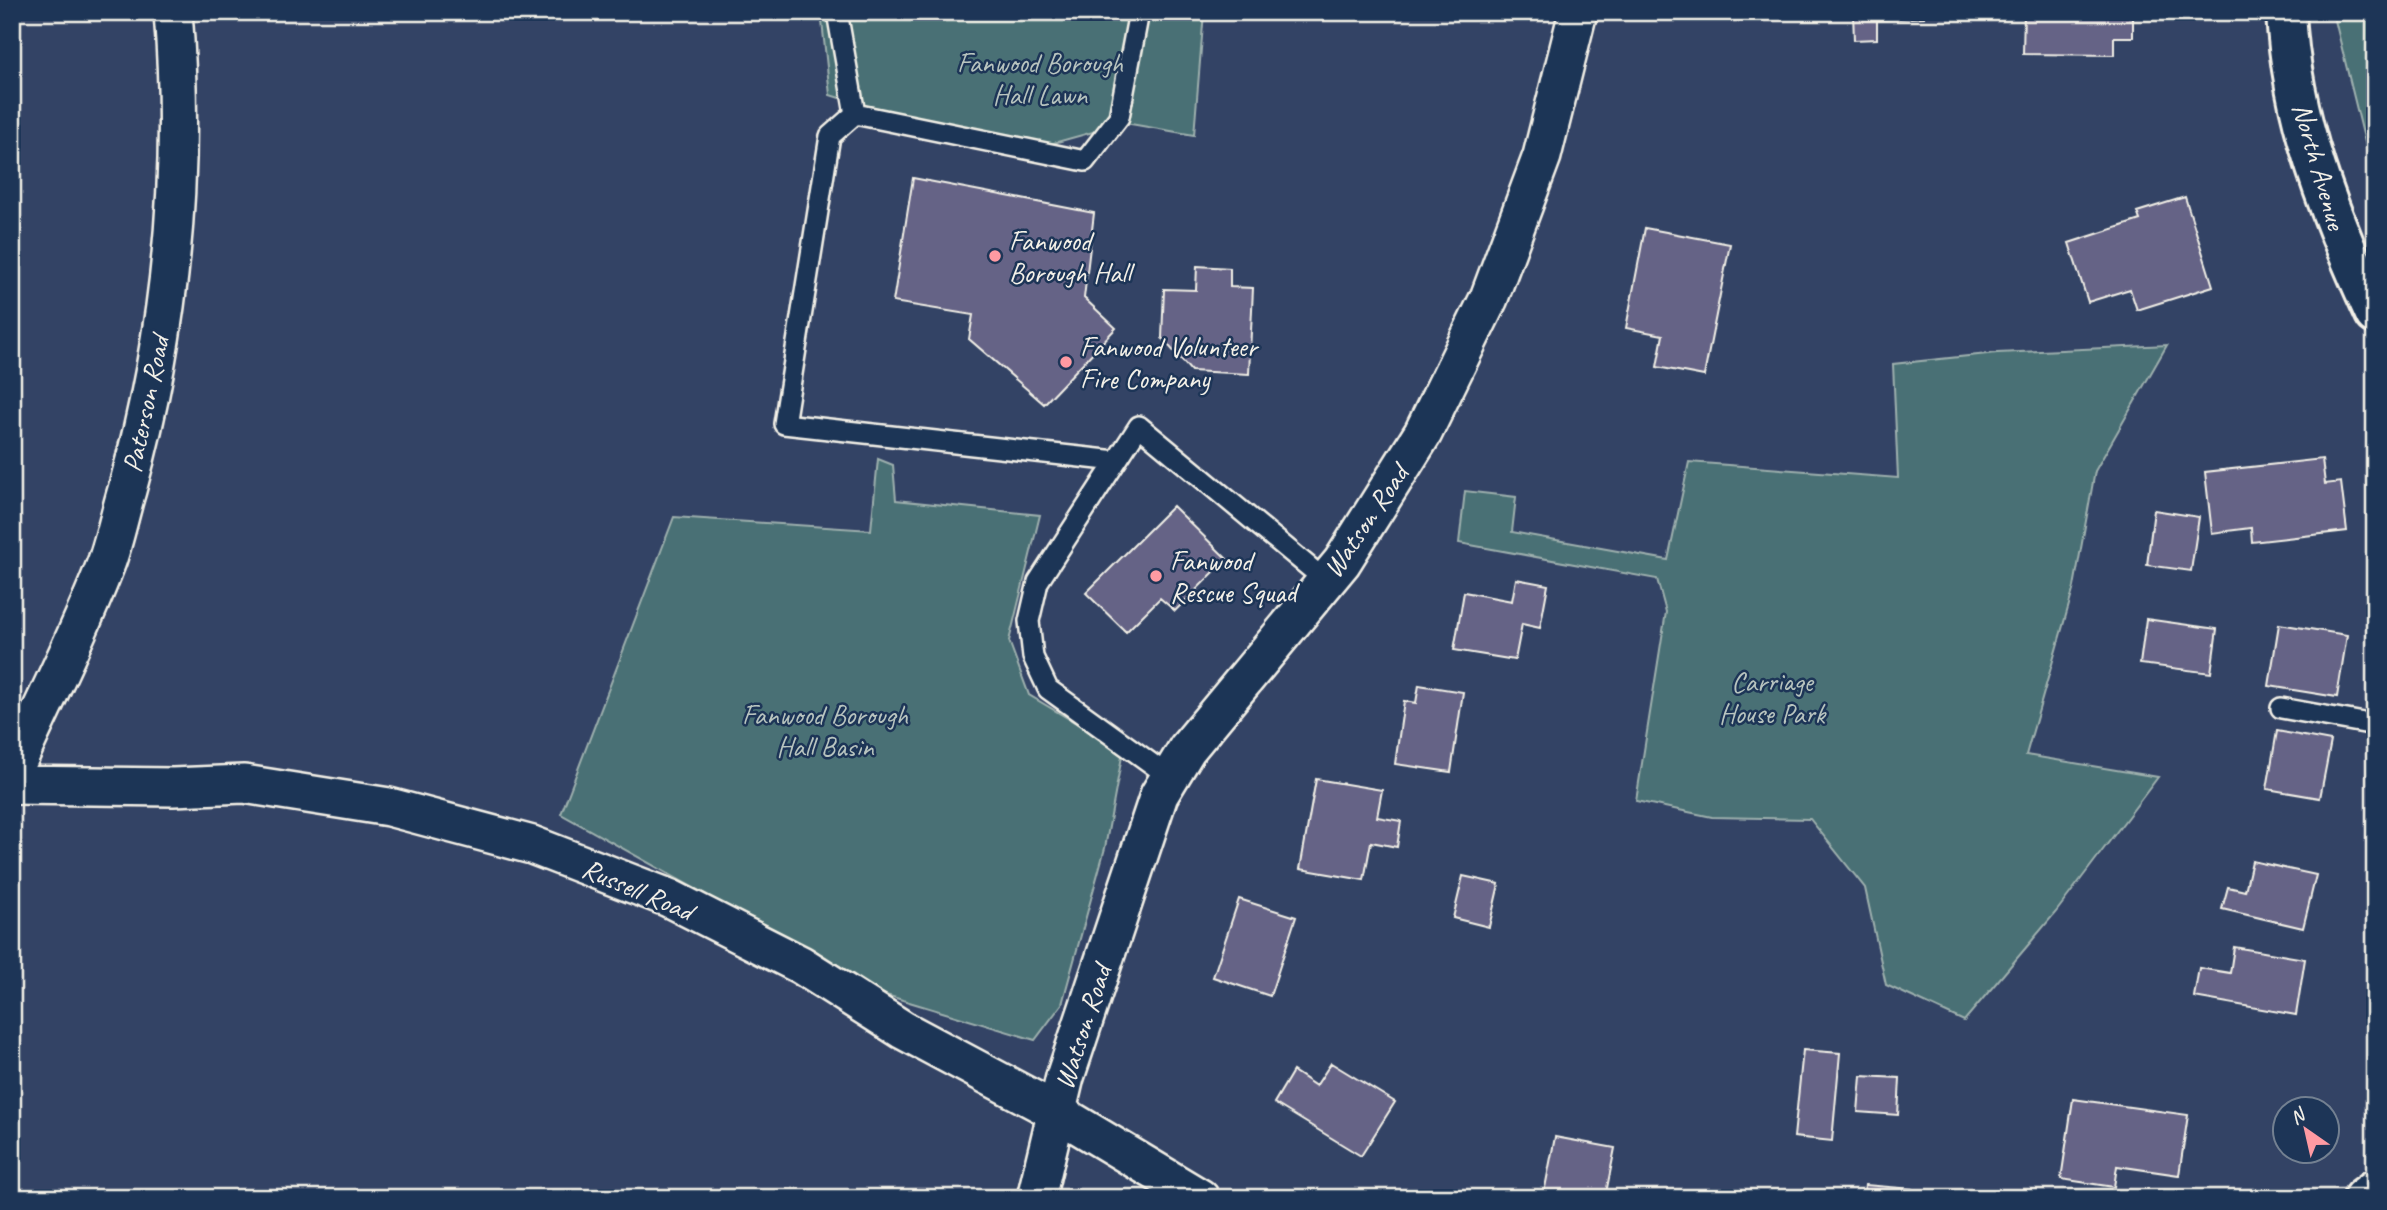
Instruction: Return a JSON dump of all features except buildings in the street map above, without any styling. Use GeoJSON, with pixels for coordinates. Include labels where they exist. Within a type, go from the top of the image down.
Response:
{"type":"FeatureCollection","features":[{"type":"Feature","properties":{"kind":"street","name":"Paterson Road"},"geometry":{"type":"LineString","coordinates":[[12,774],[107,560],[144,429],[167,294],[178,163],[178,74],[173,12]]}},
{"type":"Feature","properties":{"kind":"street","name":"Watson Road"},"geometry":{"type":"LineString","coordinates":[[1036,1198],[1055,1111],[1154,807],[1186,749],[1342,562],[1423,433],[1489,298],[1542,156],[1577,12]]}},
{"type":"Feature","properties":{"kind":"street","name":"North Avenue"},"geometry":{"type":"LineString","coordinates":[[2286,12],[2299,100],[2319,183],[2375,314]]}},
{"type":"Feature","properties":{"kind":"street","name":"Russell Road"},"geometry":{"type":"LineString","coordinates":[[12,785],[173,787],[244,784],[389,807],[532,845],[669,898],[801,965],[903,1030],[1055,1111],[1200,1198]]}},
{"type":"Feature","properties":{"kind":"street"},"geometry":{"type":"LineString","coordinates":[[2363,1198],[2375,1189]]}},
{"type":"Feature","properties":{"kind":"lane"},"geometry":{"type":"LineString","coordinates":[[837,12],[855,114]]}},
{"type":"Feature","properties":{"kind":"lane"},"geometry":{"type":"LineString","coordinates":[[855,114],[1085,161],[1119,117],[1139,12]]}},
{"type":"Feature","properties":{"kind":"lane"},"geometry":{"type":"LineString","coordinates":[[855,114],[830,136],[784,424],[1116,461]]}},
{"type":"Feature","properties":{"kind":"lane"},"geometry":{"type":"LineString","coordinates":[[1170,777],[1048,689],[1033,657],[1029,621],[1038,582],[1139,425],[1326,581]]}},
{"type":"Feature","properties":{"kind":"lane"},"geometry":{"type":"LineString","coordinates":[[2281,708],[2375,725]]}},
{"type":"Feature","properties":{"kind":"green space","name":"Fanwood Borough Hall Lawn"},"geometry":{"type":"Polygon","coordinates":[[[821,12],[1204,12],[1194,135],[1125,123],[1043,146],[906,119],[830,95],[821,12]]]}},
{"type":"Feature","properties":{"kind":"green space"},"geometry":{"type":"Polygon","coordinates":[[[2333,12],[2375,12],[2375,183],[2333,12]]]}},
{"type":"Feature","properties":{"kind":"green space","name":"Carriage House Park"},"geometry":{"type":"Polygon","coordinates":[[[2167,345],[2095,471],[2074,587],[2026,755],[2158,777],[2056,912],[1964,1021],[1886,985],[1865,888],[1810,819],[1712,817],[1636,801],[1666,612],[1657,579],[1459,543],[1465,491],[1516,497],[1512,532],[1668,560],[1689,462],[1898,478],[1893,364],[1997,353],[2167,345]]]}},
{"type":"Feature","properties":{"kind":"green space","name":"Fanwood Borough Hall Basin"},"geometry":{"type":"Polygon","coordinates":[[[878,459],[893,465],[896,500],[1040,515],[1009,641],[1029,695],[1123,751],[1105,848],[1062,1004],[1035,1040],[886,995],[561,814],[674,517],[871,530],[878,459]]]}},
{"type":"Feature","properties":{"kind":"place","name":"Fanwood Borough Hall"},"geometry":{"type":"Point","coordinates":[995,256]}},
{"type":"Feature","properties":{"kind":"place","name":"Fanwood Volunteer Fire Company"},"geometry":{"type":"Point","coordinates":[1066,362]}},
{"type":"Feature","properties":{"kind":"place","name":"Fanwood Rescue Squad"},"geometry":{"type":"Point","coordinates":[1156,576]}}]}
